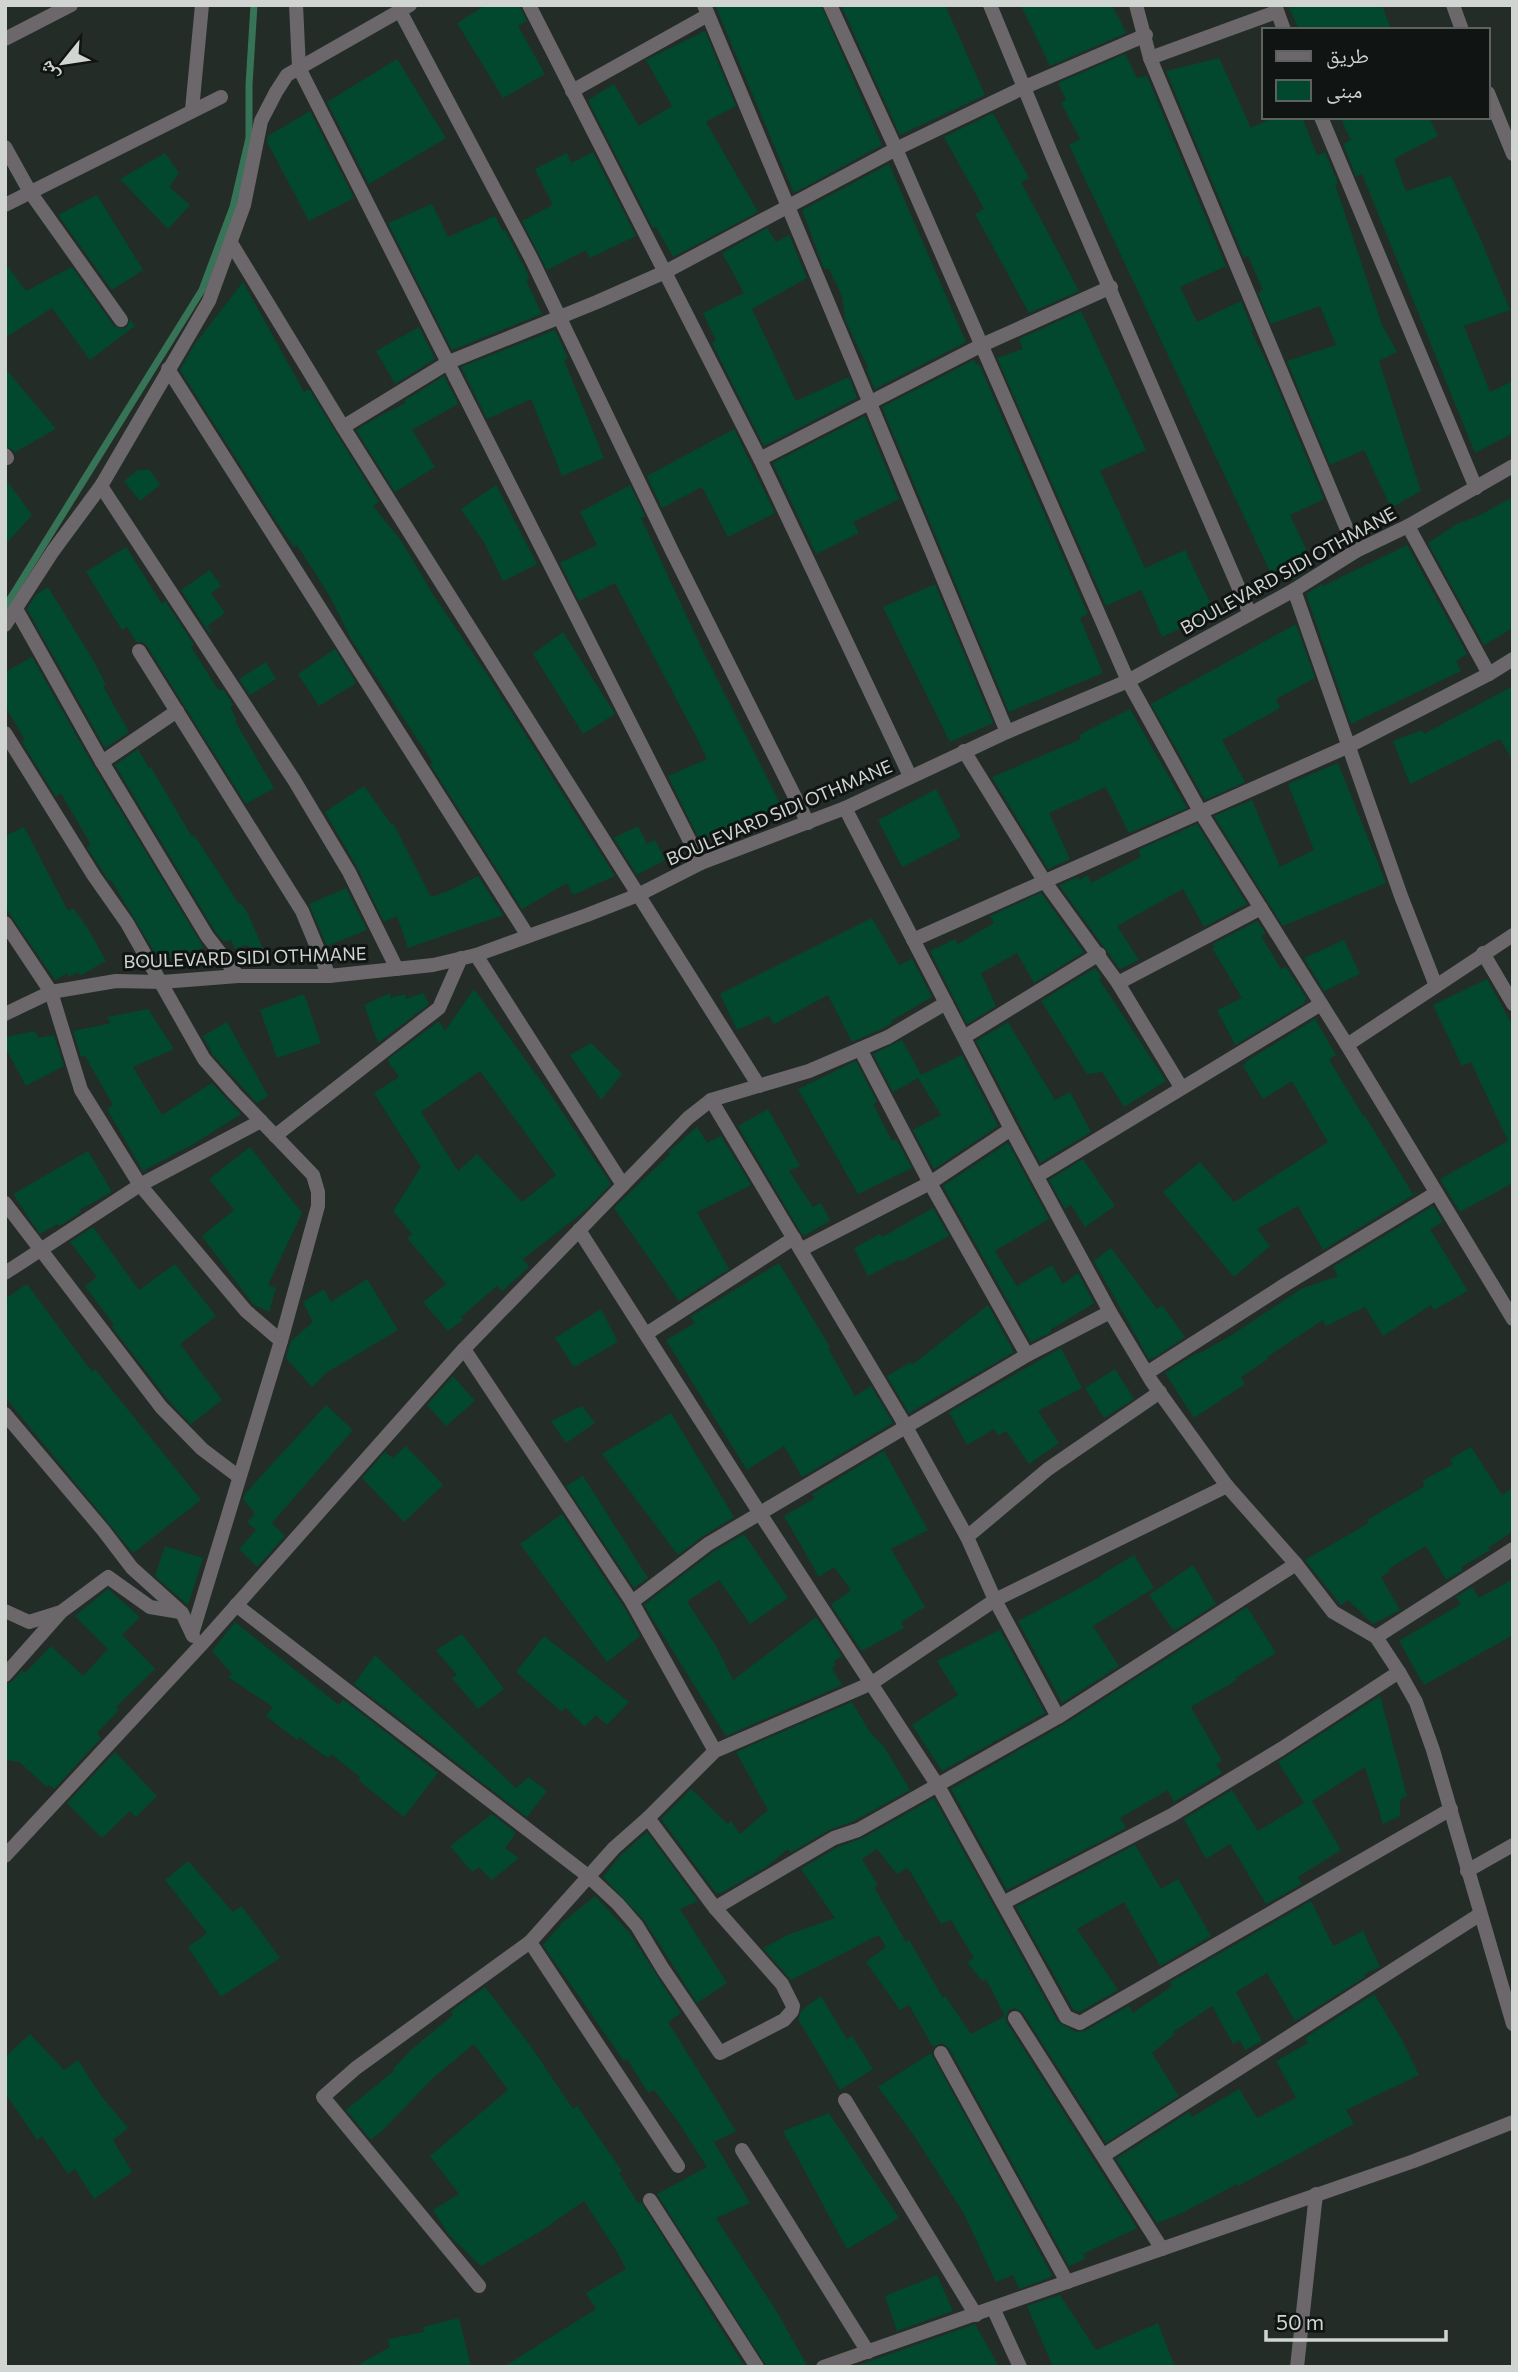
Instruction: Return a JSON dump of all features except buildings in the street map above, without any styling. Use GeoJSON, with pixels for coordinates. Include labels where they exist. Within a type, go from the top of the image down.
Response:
{"type":"FeatureCollection","features":[{"type":"Feature","properties":{"kind":"street"},"geometry":{"type":"LineString","coordinates":[[5,38],[71,5]]}},
{"type":"Feature","properties":{"kind":"street"},"geometry":{"type":"LineString","coordinates":[[192,110],[202,5]]}},
{"type":"Feature","properties":{"kind":"street"},"geometry":{"type":"LineString","coordinates":[[296,5],[299,68],[701,863]]}},
{"type":"Feature","properties":{"kind":"street"},"geometry":{"type":"LineString","coordinates":[[529,5],[760,459],[910,776]]}},
{"type":"Feature","properties":{"kind":"street"},"geometry":{"type":"LineString","coordinates":[[831,5],[1128,681],[1202,813],[1513,1319]]}},
{"type":"Feature","properties":{"kind":"street"},"geometry":{"type":"LineString","coordinates":[[990,5],[1250,614]]}},
{"type":"Feature","properties":{"kind":"street"},"geometry":{"type":"LineString","coordinates":[[1136,5],[1150,58],[1356,551]]}},
{"type":"Feature","properties":{"kind":"street"},"geometry":{"type":"LineString","coordinates":[[1452,5],[1461,28]]}},
{"type":"Feature","properties":{"kind":"street"},"geometry":{"type":"LineString","coordinates":[[5,625],[53,551],[101,486],[209,301],[244,205],[261,121],[287,75],[405,8],[531,258],[808,823]]}},
{"type":"Feature","properties":{"kind":"street"},"geometry":{"type":"LineString","coordinates":[[1150,58],[1275,8],[1283,28]]}},
{"type":"Feature","properties":{"kind":"street"},"geometry":{"type":"LineString","coordinates":[[572,91],[706,10],[1007,732]]}},
{"type":"Feature","properties":{"kind":"street"},"geometry":{"type":"LineString","coordinates":[[343,427],[449,362],[665,272],[896,149],[1025,87],[1146,35]]}},
{"type":"Feature","properties":{"kind":"street"},"geometry":{"type":"LineString","coordinates":[[5,205],[221,97]]}},
{"type":"Feature","properties":{"kind":"street"},"geometry":{"type":"LineString","coordinates":[[1490,98],[1513,154]]}},
{"type":"Feature","properties":{"kind":"street"},"geometry":{"type":"LineString","coordinates":[[1322,119],[1476,488]]}},
{"type":"Feature","properties":{"kind":"street"},"geometry":{"type":"LineString","coordinates":[[5,147],[30,192],[121,320]]}},
{"type":"Feature","properties":{"kind":"street"},"geometry":{"type":"LineString","coordinates":[[231,243],[343,427],[759,1086]]}},
{"type":"Feature","properties":{"kind":"street"},"geometry":{"type":"LineString","coordinates":[[760,459],[982,345],[1111,287]]}},
{"type":"Feature","properties":{"kind":"street"},"geometry":{"type":"LineString","coordinates":[[168,369],[528,936]]}},
{"type":"Feature","properties":{"kind":"street","name":"BOULEVARD SIDI OTHMANE"},"geometry":{"type":"LineString","coordinates":[[5,1014],[51,992],[116,981],[162,982],[238,976],[329,976],[433,965],[476,955],[638,895],[701,863],[845,808],[964,751],[1128,681],[1294,590],[1356,551],[1408,526],[1513,466]]}},
{"type":"Feature","properties":{"kind":"street"},"geometry":{"type":"LineString","coordinates":[[101,486],[295,780],[349,872],[397,969]]}},
{"type":"Feature","properties":{"kind":"street"},"geometry":{"type":"LineString","coordinates":[[1408,526],[1489,674]]}},
{"type":"Feature","properties":{"kind":"street"},"geometry":{"type":"LineString","coordinates":[[1294,590],[1401,896],[1436,986]]}},
{"type":"Feature","properties":{"kind":"street"},"geometry":{"type":"LineString","coordinates":[[16,609],[102,762],[207,936],[238,976]]}},
{"type":"Feature","properties":{"kind":"street"},"geometry":{"type":"LineString","coordinates":[[139,651],[302,911],[329,976]]}},
{"type":"Feature","properties":{"kind":"street"},"geometry":{"type":"LineString","coordinates":[[913,940],[1349,746],[1513,659]]}},
{"type":"Feature","properties":{"kind":"street"},"geometry":{"type":"LineString","coordinates":[[102,762],[177,711]]}},
{"type":"Feature","properties":{"kind":"street"},"geometry":{"type":"LineString","coordinates":[[5,733],[162,982],[204,1059],[313,1175],[318,1192],[318,1206],[281,1341],[239,1477],[196,1640]]}},
{"type":"Feature","properties":{"kind":"street"},"geometry":{"type":"LineString","coordinates":[[964,751],[1045,882],[1118,983],[1181,1087]]}},
{"type":"Feature","properties":{"kind":"street"},"geometry":{"type":"LineString","coordinates":[[845,808],[1011,1129],[1110,1312],[1147,1373],[1227,1486],[1296,1564],[1334,1612],[1377,1637],[1416,1702],[1451,1809],[1479,1914],[1513,2024]]}},
{"type":"Feature","properties":{"kind":"street"},"geometry":{"type":"LineString","coordinates":[[1118,983],[1261,908]]}},
{"type":"Feature","properties":{"kind":"street"},"geometry":{"type":"LineString","coordinates":[[5,923],[51,992],[82,1090],[141,1185],[246,1311],[281,1341]]}},
{"type":"Feature","properties":{"kind":"street"},"geometry":{"type":"LineString","coordinates":[[1347,1045],[1513,935]]}},
{"type":"Feature","properties":{"kind":"street"},"geometry":{"type":"LineString","coordinates":[[1483,953],[1513,1004]]}},
{"type":"Feature","properties":{"kind":"street"},"geometry":{"type":"LineString","coordinates":[[964,1037],[1099,954]]}},
{"type":"Feature","properties":{"kind":"street"},"geometry":{"type":"LineString","coordinates":[[476,955],[623,1185]]}},
{"type":"Feature","properties":{"kind":"street"},"geometry":{"type":"LineString","coordinates":[[275,1136],[439,1007],[461,958]]}},
{"type":"Feature","properties":{"kind":"street"},"geometry":{"type":"LineString","coordinates":[[5,1856],[196,1640],[236,1605],[464,1349],[688,1118],[711,1100],[809,1072],[888,1037],[946,1003]]}},
{"type":"Feature","properties":{"kind":"street"},"geometry":{"type":"LineString","coordinates":[[1037,1176],[1321,1004]]}},
{"type":"Feature","properties":{"kind":"street"},"geometry":{"type":"LineString","coordinates":[[860,1049],[930,1183],[1027,1355]]}},
{"type":"Feature","properties":{"kind":"street"},"geometry":{"type":"LineString","coordinates":[[711,1100],[798,1244],[967,1536],[995,1600],[1059,1717]]}},
{"type":"Feature","properties":{"kind":"street"},"geometry":{"type":"LineString","coordinates":[[5,1273],[141,1185],[261,1121]]}},
{"type":"Feature","properties":{"kind":"street"},"geometry":{"type":"LineString","coordinates":[[646,1334],[798,1244],[930,1183],[1011,1129]]}},
{"type":"Feature","properties":{"kind":"street"},"geometry":{"type":"LineString","coordinates":[[1147,1373],[1436,1193]]}},
{"type":"Feature","properties":{"kind":"street"},"geometry":{"type":"LineString","coordinates":[[5,1203],[161,1407],[202,1449],[239,1477]]}},
{"type":"Feature","properties":{"kind":"street"},"geometry":{"type":"LineString","coordinates":[[579,1230],[938,1786],[1066,2017],[1080,2023],[1451,1809]]}},
{"type":"Feature","properties":{"kind":"street"},"geometry":{"type":"LineString","coordinates":[[632,1602],[708,1544],[1027,1355],[1110,1312]]}},
{"type":"Feature","properties":{"kind":"street"},"geometry":{"type":"LineString","coordinates":[[464,1349],[632,1602],[715,1751]]}},
{"type":"Feature","properties":{"kind":"street"},"geometry":{"type":"LineString","coordinates":[[967,1536],[1048,1469],[1160,1392]]}},
{"type":"Feature","properties":{"kind":"street"},"geometry":{"type":"LineString","coordinates":[[5,1414],[132,1568],[182,1613],[196,1640]]}},
{"type":"Feature","properties":{"kind":"street"},"geometry":{"type":"LineString","coordinates":[[480,2286],[323,2097],[356,2068],[530,1942],[614,1848],[715,1751],[872,1683],[995,1600],[1227,1486]]}},
{"type":"Feature","properties":{"kind":"street"},"geometry":{"type":"LineString","coordinates":[[1377,1637],[1513,1549]]}},
{"type":"Feature","properties":{"kind":"street"},"geometry":{"type":"LineString","coordinates":[[715,1908],[834,1838],[858,1830],[1059,1717],[1296,1564]]}},
{"type":"Feature","properties":{"kind":"street"},"geometry":{"type":"LineString","coordinates":[[5,1675],[61,1612],[108,1577],[150,1607],[182,1613]]}},
{"type":"Feature","properties":{"kind":"street"},"geometry":{"type":"LineString","coordinates":[[236,1605],[588,1877],[618,1904],[637,1926],[720,2053],[784,2020],[793,2006],[782,1984],[715,1908],[648,1818]]}},
{"type":"Feature","properties":{"kind":"street"},"geometry":{"type":"LineString","coordinates":[[5,1611],[29,1622],[61,1612]]}},
{"type":"Feature","properties":{"kind":"street"},"geometry":{"type":"LineString","coordinates":[[1003,1903],[1172,1815],[1281,1749],[1399,1672]]}},
{"type":"Feature","properties":{"kind":"street"},"geometry":{"type":"LineString","coordinates":[[1467,1871],[1513,1845]]}},
{"type":"Feature","properties":{"kind":"street"},"geometry":{"type":"LineString","coordinates":[[1104,2155],[1479,1914]]}},
{"type":"Feature","properties":{"kind":"street"},"geometry":{"type":"LineString","coordinates":[[530,1942],[678,2166]]}},
{"type":"Feature","properties":{"kind":"street"},"geometry":{"type":"LineString","coordinates":[[1015,2018],[1162,2249]]}},
{"type":"Feature","properties":{"kind":"street"},"geometry":{"type":"LineString","coordinates":[[942,2053],[1067,2282]]}},
{"type":"Feature","properties":{"kind":"street"},"geometry":{"type":"LineString","coordinates":[[845,2100],[976,2315]]}},
{"type":"Feature","properties":{"kind":"street"},"geometry":{"type":"LineString","coordinates":[[823,2367],[1414,2161],[1513,2122]]}},
{"type":"Feature","properties":{"kind":"street"},"geometry":{"type":"LineString","coordinates":[[742,2150],[868,2353]]}},
{"type":"Feature","properties":{"kind":"street"},"geometry":{"type":"LineString","coordinates":[[1297,2367],[1316,2194]]}},
{"type":"Feature","properties":{"kind":"street"},"geometry":{"type":"LineString","coordinates":[[650,2200],[757,2367]]}},
{"type":"Feature","properties":{"kind":"street"},"geometry":{"type":"LineString","coordinates":[[993,2308],[1020,2367]]}},
{"type":"Feature","properties":{"kind":"waterway"},"geometry":{"type":"LineString","coordinates":[[5,607],[202,290],[233,207],[249,138],[254,5]]}}]}
